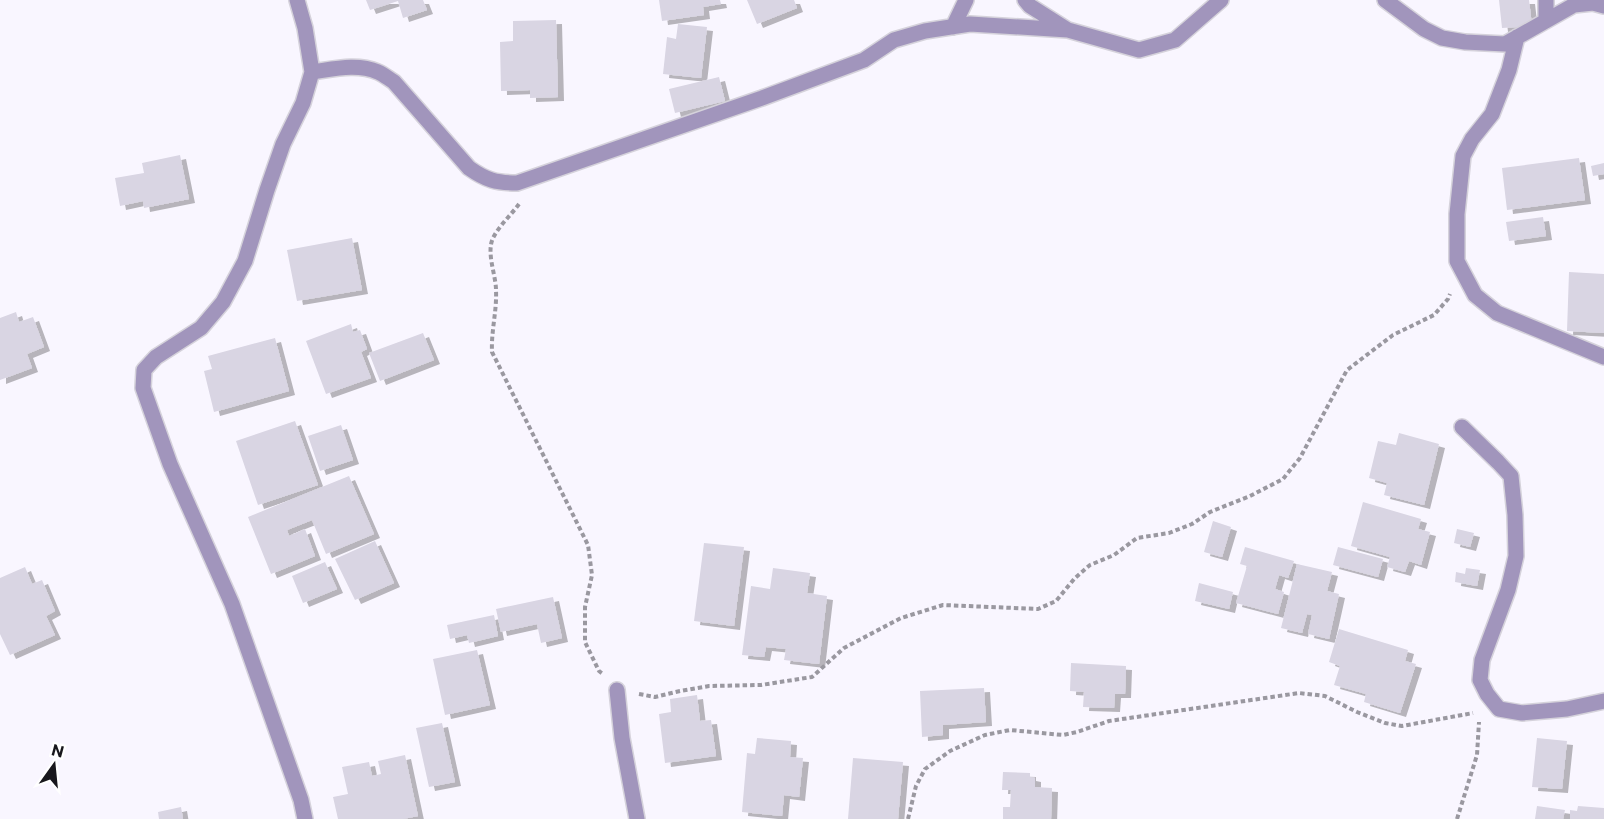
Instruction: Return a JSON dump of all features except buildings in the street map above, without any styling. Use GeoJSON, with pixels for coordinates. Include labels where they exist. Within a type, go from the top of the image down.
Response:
{"type":"FeatureCollection","features":[{"type":"Feature","properties":{"kind":"street"},"geometry":{"type":"LineString","coordinates":[[297,0],[305,28],[312,72],[303,103],[283,144],[245,261],[223,302],[201,328],[156,357],[144,370],[143,388],[170,464],[232,604],[301,800],[305,819]]}},
{"type":"Feature","properties":{"kind":"street"},"geometry":{"type":"LineString","coordinates":[[953,27],[966,0]]}},
{"type":"Feature","properties":{"kind":"street"},"geometry":{"type":"LineString","coordinates":[[1025,0],[1030,6],[1068,30]]}},
{"type":"Feature","properties":{"kind":"street"},"geometry":{"type":"LineString","coordinates":[[312,72],[344,67],[378,72],[393,82],[469,168],[483,178],[500,183],[517,183],[854,64],[894,40],[925,31],[970,24],[1068,30],[1138,50],[1176,40],[1221,0]]}},
{"type":"Feature","properties":{"kind":"street"},"geometry":{"type":"LineString","coordinates":[[1385,0],[1424,29],[1442,38],[1504,44],[1574,5],[1593,3],[1604,6]]}},
{"type":"Feature","properties":{"kind":"street"},"geometry":{"type":"LineString","coordinates":[[1546,0],[1546,21]]}},
{"type":"Feature","properties":{"kind":"street"},"geometry":{"type":"LineString","coordinates":[[1518,37],[1509,70],[1492,114],[1472,139],[1463,156],[1457,214],[1457,261],[1475,295],[1497,313],[1604,357]]}},
{"type":"Feature","properties":{"kind":"street"},"geometry":{"type":"LineString","coordinates":[[1462,427],[1511,476],[1515,515],[1516,556],[1508,590],[1482,660],[1480,680],[1487,694],[1499,708],[1522,713],[1567,709],[1604,701]]}},
{"type":"Feature","properties":{"kind":"street"},"geometry":{"type":"LineString","coordinates":[[617,690],[622,738],[637,819]]}},
{"type":"Feature","properties":{"kind":"path"},"geometry":{"type":"LineString","coordinates":[[540,175],[492,240],[491,261],[496,289],[492,352],[588,545],[592,575],[585,607],[585,642],[599,671],[617,690],[655,697],[709,686],[761,685],[812,677],[844,648],[901,618],[943,605],[1038,609],[1056,601],[1075,578],[1090,565],[1114,555],[1137,538],[1169,532],[1192,524],[1210,512],[1250,496],[1282,479],[1300,458],[1347,370],[1393,335],[1434,315],[1448,299],[1454,282],[1457,261]]}},
{"type":"Feature","properties":{"kind":"path"},"geometry":{"type":"LineString","coordinates":[[908,819],[916,786],[925,769],[950,751],[985,735],[1010,730],[1063,735],[1109,721],[1299,693],[1325,696],[1385,723],[1402,726],[1480,712],[1477,755],[1457,819]]}}]}
